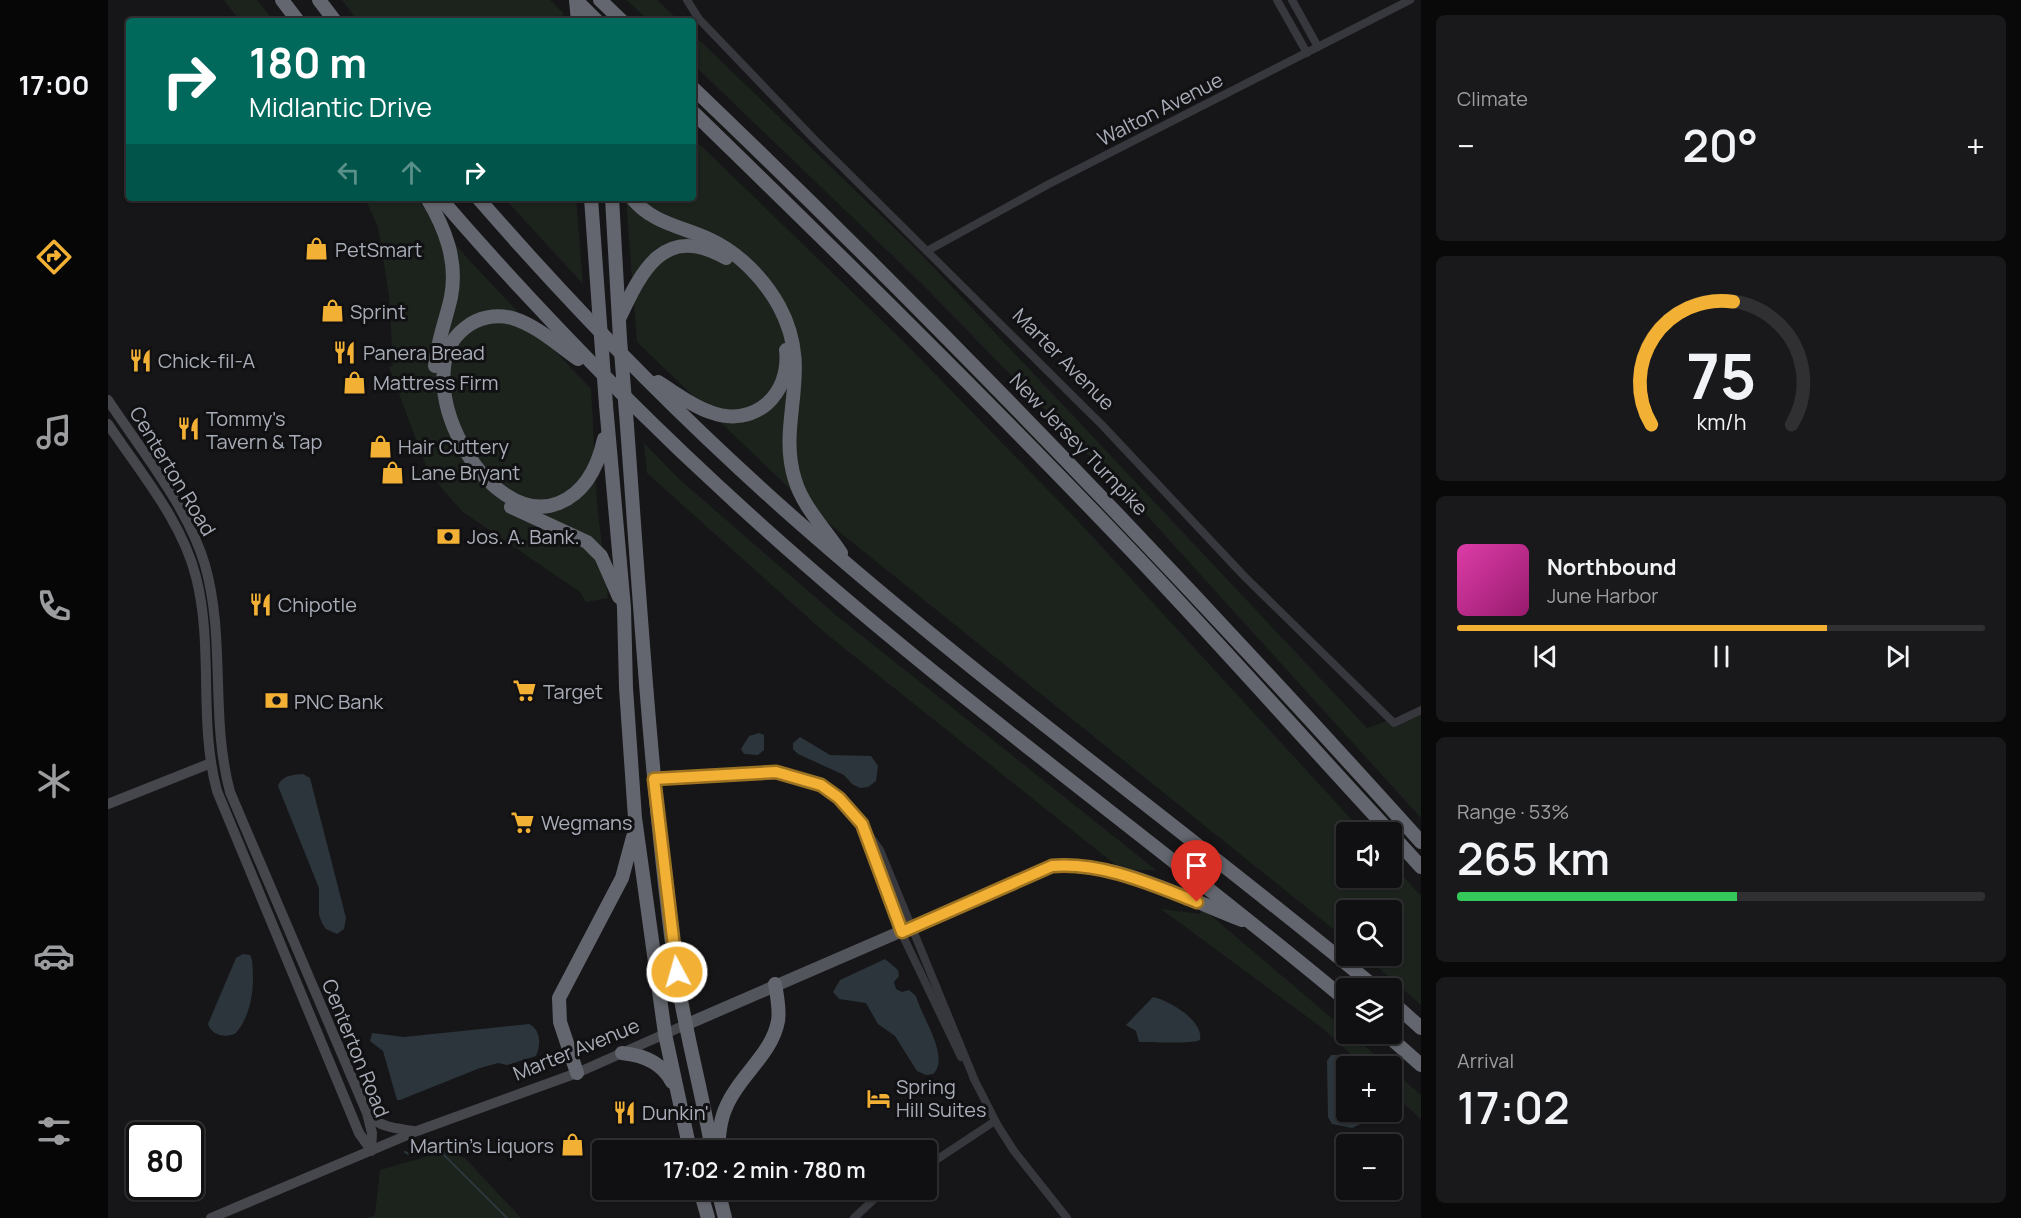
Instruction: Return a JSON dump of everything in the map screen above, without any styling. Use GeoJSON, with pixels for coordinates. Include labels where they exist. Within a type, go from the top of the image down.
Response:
{"type":"FeatureCollection","features":[{"type":"Feature","properties":{"kind":"highway"},"geometry":{"type":"LineString","coordinates":[[282,0],[296,18]]}},
{"type":"Feature","properties":{"kind":"highway"},"geometry":{"type":"LineString","coordinates":[[319,0],[333,18]]}},
{"type":"Feature","properties":{"kind":"highway"},"geometry":{"type":"LineString","coordinates":[[576,0],[578,18]]}},
{"type":"Feature","properties":{"kind":"highway"},"geometry":{"type":"LineString","coordinates":[[576,0],[596,18]]}},
{"type":"Feature","properties":{"kind":"highway"},"geometry":{"type":"LineString","coordinates":[[599,18],[600,0]]}},
{"type":"Feature","properties":{"kind":"highway"},"geometry":{"type":"LineString","coordinates":[[600,0],[619,18]]}},
{"type":"Feature","properties":{"kind":"highway","name":"New Jersey Turnpike"},"geometry":{"type":"LineString","coordinates":[[696,91],[886,274],[1037,428],[1183,581],[1421,842]]}},
{"type":"Feature","properties":{"kind":"highway","name":"New Jersey Turnpike"},"geometry":{"type":"LineString","coordinates":[[696,115],[862,275],[1017,431],[1127,545],[1380,822]]}},
{"type":"Feature","properties":{"kind":"highway"},"geometry":{"type":"LineString","coordinates":[[429,201],[444,230],[452,262],[451,296],[438,345],[435,374],[439,402],[453,439],[476,476],[497,498],[523,513],[579,536],[594,548],[601,556],[624,608]]}},
{"type":"Feature","properties":{"kind":"highway"},"geometry":{"type":"LineString","coordinates":[[443,201],[522,291],[602,375],[761,525],[868,618],[1336,992]]}},
{"type":"Feature","properties":{"kind":"highway"},"geometry":{"type":"LineString","coordinates":[[481,201],[637,370],[746,475],[851,567],[1364,978]]}},
{"type":"Feature","properties":{"kind":"highway"},"geometry":{"type":"LineString","coordinates":[[493,201],[523,248]]}},
{"type":"Feature","properties":{"kind":"highway"},"geometry":{"type":"LineString","coordinates":[[591,201],[606,411],[624,608],[635,818],[665,1034],[688,1140]]}},
{"type":"Feature","properties":{"kind":"highway"},"geometry":{"type":"LineString","coordinates":[[612,201],[620,339],[654,779],[674,957],[685,1025],[710,1140]]}},
{"type":"Feature","properties":{"kind":"highway"},"geometry":{"type":"LineString","coordinates":[[635,201],[645,212],[660,221],[713,241],[729,250],[758,276],[778,306],[792,338],[796,362],[789,446],[795,482],[813,515],[851,567]]}},
{"type":"Feature","properties":{"kind":"highway"},"geometry":{"type":"LineString","coordinates":[[619,319],[635,284],[651,262],[674,248],[701,247],[728,260],[752,282],[772,312],[786,345],[786,375],[781,388],[762,408],[737,417],[709,412],[637,370]]}},
{"type":"Feature","properties":{"kind":"highway"},"geometry":{"type":"LineString","coordinates":[[602,375],[526,324],[498,316],[483,318],[458,333],[444,359],[442,375],[448,411],[474,462],[497,489],[524,505],[554,505],[567,500],[589,480],[599,459],[606,411]]}},
{"type":"Feature","properties":{"kind":"highway"},"geometry":{"type":"LineString","coordinates":[[577,1073],[560,1022],[559,998],[622,878],[632,851],[635,818]]}},
{"type":"Feature","properties":{"kind":"highway","name":"New Jersey Turnpike"},"geometry":{"type":"LineString","coordinates":[[1402,846],[1421,867]]}},
{"type":"Feature","properties":{"kind":"highway"},"geometry":{"type":"LineString","coordinates":[[1052,866],[1075,864],[1111,872],[1158,887],[1254,925]]}},
{"type":"Feature","properties":{"kind":"highway"},"geometry":{"type":"LineString","coordinates":[[719,1140],[722,1118],[727,1103],[763,1053],[775,1031],[779,1012],[775,984]]}},
{"type":"Feature","properties":{"kind":"highway"},"geometry":{"type":"LineString","coordinates":[[1402,1011],[1421,1028]]}},
{"type":"Feature","properties":{"kind":"highway"},"geometry":{"type":"LineString","coordinates":[[1397,1044],[1421,1065]]}},
{"type":"Feature","properties":{"kind":"highway"},"geometry":{"type":"LineString","coordinates":[[622,1053],[642,1057],[663,1068],[675,1089]]}},
{"type":"Feature","properties":{"kind":"highway"},"geometry":{"type":"LineString","coordinates":[[703,1200],[708,1218]]}},
{"type":"Feature","properties":{"kind":"highway"},"geometry":{"type":"LineString","coordinates":[[721,1200],[725,1218]]}},
{"type":"Feature","properties":{"kind":"main road","name":"Centerton Road"},"geometry":{"type":"LineString","coordinates":[[108,400],[181,511],[200,551],[212,596],[220,743],[230,792],[367,1113],[372,1133],[371,1151]]}},
{"type":"Feature","properties":{"kind":"main road","name":"Centerton Road"},"geometry":{"type":"LineString","coordinates":[[108,424],[173,522],[192,564],[202,609],[211,763],[222,803],[359,1133],[371,1151]]}},
{"type":"Feature","properties":{"kind":"main road"},"geometry":{"type":"LineString","coordinates":[[108,804],[211,763]]}},
{"type":"Feature","properties":{"kind":"main road","name":"Marter Avenue"},"geometry":{"type":"LineString","coordinates":[[211,1218],[417,1131],[577,1073],[775,984],[907,930],[1052,866]]}},
{"type":"Feature","properties":{"kind":"main road"},"geometry":{"type":"LineString","coordinates":[[367,1113],[376,1124],[417,1131]]}},
{"type":"Feature","properties":{"kind":"street","name":"Marter Avenue"},"geometry":{"type":"LineString","coordinates":[[687,0],[699,19],[814,139],[1103,426],[1245,577],[1394,723],[1421,710]]}},
{"type":"Feature","properties":{"kind":"street"},"geometry":{"type":"LineString","coordinates":[[1277,0],[1307,53]]}},
{"type":"Feature","properties":{"kind":"street"},"geometry":{"type":"LineString","coordinates":[[1292,0],[1318,47]]}},
{"type":"Feature","properties":{"kind":"street","name":"Walton Avenue"},"geometry":{"type":"LineString","coordinates":[[927,251],[1070,174],[1410,0]]}},
{"type":"Feature","properties":{"kind":"street"},"geometry":{"type":"LineString","coordinates":[[654,779],[776,772],[821,785],[839,798],[862,824],[880,850],[907,930],[995,1121],[1014,1152],[1067,1218]]}},
{"type":"Feature","properties":{"kind":"street"},"geometry":{"type":"LineString","coordinates":[[862,824],[951,1040],[975,1081]]}},
{"type":"Feature","properties":{"kind":"street"},"geometry":{"type":"LineString","coordinates":[[937,1159],[995,1121]]}},
{"type":"Feature","properties":{"kind":"street"},"geometry":{"type":"LineString","coordinates":[[854,1218],[873,1200]]}},
{"type":"Feature","properties":{"kind":"shaded area"},"geometry":{"type":"Polygon","coordinates":[[[224,0],[257,0],[272,18],[238,18],[224,0]]]}},
{"type":"Feature","properties":{"kind":"shaded area"},"geometry":{"type":"Polygon","coordinates":[[[342,0],[550,0],[563,13],[563,18],[356,18],[342,0]]]}},
{"type":"Feature","properties":{"kind":"shaded area"},"geometry":{"type":"Polygon","coordinates":[[[627,0],[657,0],[676,18],[646,18],[627,0]]]}},
{"type":"Feature","properties":{"kind":"shaded area"},"geometry":{"type":"Polygon","coordinates":[[[696,37],[920,253],[1367,728],[1421,709],[1421,818],[1142,510],[923,285],[696,67],[696,37]]]}},
{"type":"Feature","properties":{"kind":"shaded area"},"geometry":{"type":"Polygon","coordinates":[[[696,141],[902,340],[1079,522],[1354,822],[1336,822],[1336,888],[1402,888],[1402,875],[1421,896],[1421,1005],[1402,988],[1402,978],[1390,978],[1376,966],[1402,966],[1402,900],[1336,900],[1336,931],[812,510],[637,342],[626,201],[696,201],[696,141]]]}},
{"type":"Feature","properties":{"kind":"shaded area"},"geometry":{"type":"Polygon","coordinates":[[[366,201],[419,201],[468,259],[591,389],[597,503],[608,598],[586,602],[580,592],[463,512],[427,469],[389,367],[393,366],[389,295],[378,227],[366,201]]]}},
{"type":"Feature","properties":{"kind":"shaded area"},"geometry":{"type":"Polygon","coordinates":[[[507,201],[576,201],[583,284],[507,201]]]}},
{"type":"Feature","properties":{"kind":"shaded area"},"geometry":{"type":"Polygon","coordinates":[[[644,443],[679,479],[837,616],[1156,870],[1122,870],[824,632],[647,473],[644,443]]]}},
{"type":"Feature","properties":{"kind":"shaded area"},"geometry":{"type":"Polygon","coordinates":[[[759,733],[764,735],[764,750],[758,755],[744,754],[741,749],[749,736],[759,733]]]}},
{"type":"Feature","properties":{"kind":"shaded area"},"geometry":{"type":"Polygon","coordinates":[[[800,737],[830,755],[871,756],[878,766],[876,781],[868,787],[860,788],[852,784],[844,775],[798,754],[793,749],[793,743],[800,737]]]}},
{"type":"Feature","properties":{"kind":"shaded area"},"geometry":{"type":"Polygon","coordinates":[[[303,774],[310,778],[346,918],[344,929],[337,934],[326,929],[322,923],[319,915],[319,888],[278,786],[285,778],[303,774]]]}},
{"type":"Feature","properties":{"kind":"shaded area"},"geometry":{"type":"Polygon","coordinates":[[[1201,907],[1336,1022],[1336,1041],[1321,1027],[1161,909],[1200,914],[1201,907]]]}},
{"type":"Feature","properties":{"kind":"shaded area"},"geometry":{"type":"Polygon","coordinates":[[[243,954],[250,955],[252,960],[253,979],[249,1008],[236,1033],[228,1036],[219,1035],[212,1031],[208,1024],[236,958],[243,954]]]}},
{"type":"Feature","properties":{"kind":"shaded area"},"geometry":{"type":"Polygon","coordinates":[[[885,959],[898,970],[899,976],[894,982],[896,989],[902,992],[909,990],[916,996],[933,1036],[939,1058],[938,1067],[933,1074],[926,1075],[917,1071],[895,1036],[878,1024],[866,1003],[839,999],[833,992],[840,980],[885,959]]]}},
{"type":"Feature","properties":{"kind":"shaded area"},"geometry":{"type":"Polygon","coordinates":[[[1153,997],[1168,1002],[1184,1012],[1197,1026],[1200,1040],[1139,1042],[1136,1031],[1126,1025],[1153,997]]]}},
{"type":"Feature","properties":{"kind":"shaded area"},"geometry":{"type":"Polygon","coordinates":[[[529,1024],[536,1030],[539,1038],[536,1056],[507,1065],[498,1063],[480,1068],[400,1100],[397,1100],[383,1051],[370,1041],[372,1033],[404,1037],[529,1024]]]}},
{"type":"Feature","properties":{"kind":"shaded area"},"geometry":{"type":"Polygon","coordinates":[[[1340,1044],[1362,1044],[1376,1056],[1353,1056],[1340,1044]]]}},
{"type":"Feature","properties":{"kind":"shaded area"},"geometry":{"type":"Polygon","coordinates":[[[1331,1055],[1340,1056],[1336,1056],[1336,1122],[1365,1122],[1352,1128],[1332,1124],[1328,1117],[1327,1061],[1331,1055]]]}},
{"type":"Feature","properties":{"kind":"shaded area"},"geometry":{"type":"Polygon","coordinates":[[[1402,1079],[1421,1095],[1421,1119],[1402,1102],[1402,1079]]]}},
{"type":"Feature","properties":{"kind":"shaded area"},"geometry":{"type":"Polygon","coordinates":[[[446,1151],[465,1158],[521,1218],[366,1218],[375,1215],[380,1170],[446,1151]]]}},
{"type":"Feature","properties":{"kind":"waterway"},"geometry":{"type":"LineString","coordinates":[[405,1152],[409,1154],[435,1146],[507,1218]]}},
{"type":"Feature","properties":{"kind":"place","name":"PetSmart"},"geometry":{"type":"Point","coordinates":[317,249]}},
{"type":"Feature","properties":{"kind":"place","name":"Sprint"},"geometry":{"type":"Point","coordinates":[332,311]}},
{"type":"Feature","properties":{"kind":"place","name":"Panera Bread"},"geometry":{"type":"Point","coordinates":[345,352]}},
{"type":"Feature","properties":{"kind":"place","name":"Chick-fil-A"},"geometry":{"type":"Point","coordinates":[140,360]}},
{"type":"Feature","properties":{"kind":"place","name":"Mattress Firm"},"geometry":{"type":"Point","coordinates":[355,382]}},
{"type":"Feature","properties":{"kind":"place","name":"Tommy's Tavern & Tap"},"geometry":{"type":"Point","coordinates":[188,429]}},
{"type":"Feature","properties":{"kind":"place","name":"Hair Cuttery"},"geometry":{"type":"Point","coordinates":[380,446]}},
{"type":"Feature","properties":{"kind":"place","name":"Lane Bryant"},"geometry":{"type":"Point","coordinates":[393,472]}},
{"type":"Feature","properties":{"kind":"place","name":"Jos. A. Bank."},"geometry":{"type":"Point","coordinates":[449,536]}},
{"type":"Feature","properties":{"kind":"place","name":"Chipotle"},"geometry":{"type":"Point","coordinates":[260,604]}},
{"type":"Feature","properties":{"kind":"place","name":"Target"},"geometry":{"type":"Point","coordinates":[525,691]}},
{"type":"Feature","properties":{"kind":"place","name":"PNC Bank"},"geometry":{"type":"Point","coordinates":[276,701]}},
{"type":"Feature","properties":{"kind":"place","name":"Wegmans"},"geometry":{"type":"Point","coordinates":[523,822]}},
{"type":"Feature","properties":{"kind":"place","name":"Spring Hill Suites"},"geometry":{"type":"Point","coordinates":[878,1098]}},
{"type":"Feature","properties":{"kind":"place","name":"Dunkin'"},"geometry":{"type":"Point","coordinates":[624,1112]}},
{"type":"Feature","properties":{"kind":"place","name":"Martin's Liquors"},"geometry":{"type":"Point","coordinates":[572,1145]}},
{"type":"Feature","properties":{"kind":"route"},"geometry":{"type":"LineString","coordinates":[[677,972],[654,779],[776,772],[821,785],[839,798],[862,824],[876,869],[902,932],[1052,866],[1075,864],[1111,872],[1197,902]]}}]}
